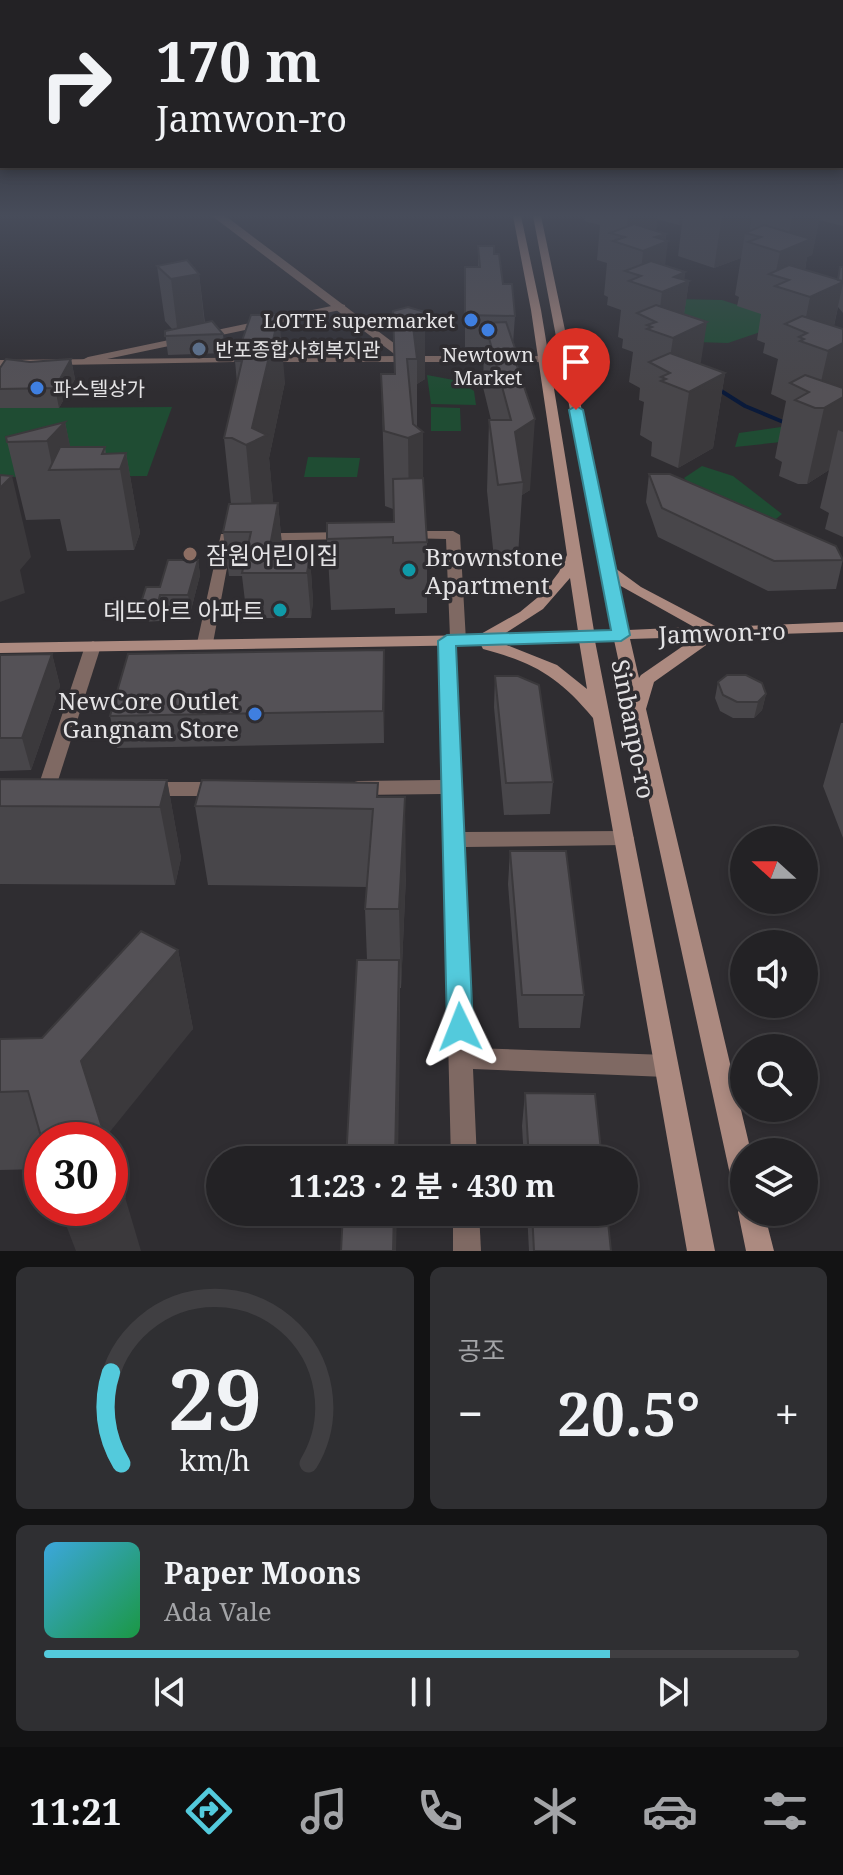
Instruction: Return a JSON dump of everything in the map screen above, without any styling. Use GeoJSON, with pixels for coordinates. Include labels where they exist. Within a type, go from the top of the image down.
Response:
{"type":"FeatureCollection","features":[{"type":"Feature","properties":{"kind":"main road","name":"Sinbanpo-ro"},"geometry":{"type":"LineString","coordinates":[[528,274],[544,359],[586,637],[701,1251]]}},
{"type":"Feature","properties":{"kind":"main road","name":"Sinbanpo-ro"},"geometry":{"type":"LineString","coordinates":[[548,274],[621,635],[735,1138]]}},
{"type":"Feature","properties":{"kind":"main road"},"geometry":{"type":"LineString","coordinates":[[459,640],[504,628],[547,598],[566,576],[574,553]]}},
{"type":"Feature","properties":{"kind":"main road"},"geometry":{"type":"LineString","coordinates":[[608,570],[636,590],[715,632],[647,679],[640,695],[642,728]]}},
{"type":"Feature","properties":{"kind":"main road","name":"Jamwon-ro"},"geometry":{"type":"LineString","coordinates":[[0,648],[586,637],[843,627]]}},
{"type":"Feature","properties":{"kind":"main road"},"geometry":{"type":"LineString","coordinates":[[459,640],[516,653],[560,674],[583,693],[602,720]]}},
{"type":"Feature","properties":{"kind":"main road"},"geometry":{"type":"LineString","coordinates":[[754,1226],[760,1251]]}},
{"type":"Feature","properties":{"kind":"street"},"geometry":{"type":"LineString","coordinates":[[296,274],[407,358]]}},
{"type":"Feature","properties":{"kind":"street"},"geometry":{"type":"LineString","coordinates":[[88,360],[341,307]]}},
{"type":"Feature","properties":{"kind":"street"},"geometry":{"type":"LineString","coordinates":[[0,363],[564,359]]}},
{"type":"Feature","properties":{"kind":"street"},"geometry":{"type":"LineString","coordinates":[[395,535],[453,535],[459,640],[453,787],[464,1146]]}},
{"type":"Feature","properties":{"kind":"street"},"geometry":{"type":"LineString","coordinates":[[205,643],[226,537],[365,536]]}},
{"type":"Feature","properties":{"kind":"street"},"geometry":{"type":"LineString","coordinates":[[46,790],[93,646]]}},
{"type":"Feature","properties":{"kind":"street"},"geometry":{"type":"LineString","coordinates":[[343,788],[453,787]]}},
{"type":"Feature","properties":{"kind":"street"},"geometry":{"type":"LineString","coordinates":[[124,789],[234,789]]}},
{"type":"Feature","properties":{"kind":"street"},"geometry":{"type":"LineString","coordinates":[[454,840],[624,838]]}},
{"type":"Feature","properties":{"kind":"street"},"geometry":{"type":"LineString","coordinates":[[461,1058],[666,1066]]}},
{"type":"Feature","properties":{"kind":"street"},"geometry":{"type":"LineString","coordinates":[[466,1226],[467,1251]]}},
{"type":"Feature","properties":{"kind":"green space"},"geometry":{"type":"Polygon","coordinates":[[[675,299],[722,300],[769,315],[772,328],[728,343],[696,342],[675,299]]]}},
{"type":"Feature","properties":{"kind":"green space"},"geometry":{"type":"Polygon","coordinates":[[[427,375],[459,381],[474,391],[476,405],[431,404],[427,375]]]}},
{"type":"Feature","properties":{"kind":"green space"},"geometry":{"type":"Polygon","coordinates":[[[172,407],[147,476],[0,477],[0,408],[172,407]]]}},
{"type":"Feature","properties":{"kind":"green space"},"geometry":{"type":"Polygon","coordinates":[[[431,407],[460,408],[461,431],[431,431],[431,407]]]}},
{"type":"Feature","properties":{"kind":"green space"},"geometry":{"type":"Polygon","coordinates":[[[788,426],[810,439],[735,447],[739,433],[788,426]]]}},
{"type":"Feature","properties":{"kind":"green space"},"geometry":{"type":"Polygon","coordinates":[[[308,457],[360,458],[357,477],[304,477],[308,457]]]}},
{"type":"Feature","properties":{"kind":"green space"},"geometry":{"type":"Polygon","coordinates":[[[702,466],[733,476],[782,514],[758,534],[718,516],[684,478],[702,466]]]}},
{"type":"Feature","properties":{"kind":"building"},"geometry":{"type":"Polygon","coordinates":[[[166,274],[197,274],[171,279],[166,274]]]}},
{"type":"Feature","properties":{"kind":"building"},"geometry":{"type":"Polygon","coordinates":[[[465,274],[502,274],[503,284],[512,284],[515,316],[465,315],[465,274]]]}},
{"type":"Feature","properties":{"kind":"building"},"geometry":{"type":"Polygon","coordinates":[[[636,274],[680,274],[674,277],[689,281],[662,292],[629,281],[641,276],[636,274]]]}},
{"type":"Feature","properties":{"kind":"building"},"geometry":{"type":"Polygon","coordinates":[[[770,274],[821,274],[843,282],[810,297],[775,286],[789,280],[770,274]]]}},
{"type":"Feature","properties":{"kind":"building"},"geometry":{"type":"Polygon","coordinates":[[[656,305],[707,322],[673,338],[647,329],[652,327],[647,325],[656,322],[637,313],[656,305]]]}},
{"type":"Feature","properties":{"kind":"building"},"geometry":{"type":"Polygon","coordinates":[[[408,307],[425,312],[412,318],[417,359],[407,359],[413,424],[423,432],[408,438],[384,431],[381,374],[395,374],[393,311],[408,307]]]}},
{"type":"Feature","properties":{"kind":"building"},"geometry":{"type":"Polygon","coordinates":[[[251,315],[279,315],[252,428],[267,435],[246,445],[232,438],[224,438],[242,361],[235,361],[251,315]]]}},
{"type":"Feature","properties":{"kind":"building"},"geometry":{"type":"Polygon","coordinates":[[[802,316],[843,329],[843,343],[828,351],[800,341],[804,339],[799,337],[807,333],[785,324],[802,316]]]}},
{"type":"Feature","properties":{"kind":"building"},"geometry":{"type":"Polygon","coordinates":[[[212,321],[223,334],[165,336],[165,331],[212,321]]]}},
{"type":"Feature","properties":{"kind":"building"},"geometry":{"type":"Polygon","coordinates":[[[506,322],[535,419],[515,432],[523,482],[498,485],[489,420],[511,420],[485,323],[506,322]]]}},
{"type":"Feature","properties":{"kind":"building"},"geometry":{"type":"Polygon","coordinates":[[[670,353],[725,373],[689,392],[661,381],[666,379],[661,377],[670,373],[649,362],[670,353]]]}},
{"type":"Feature","properties":{"kind":"building"},"geometry":{"type":"Polygon","coordinates":[[[6,359],[30,362],[71,359],[55,388],[0,389],[0,368],[6,359]]]}},
{"type":"Feature","properties":{"kind":"building"},"geometry":{"type":"Polygon","coordinates":[[[805,375],[843,388],[843,397],[824,408],[795,400],[809,392],[790,383],[805,375]]]}},
{"type":"Feature","properties":{"kind":"building"},"geometry":{"type":"Polygon","coordinates":[[[65,422],[47,441],[7,442],[6,437],[65,422]]]}},
{"type":"Feature","properties":{"kind":"building"},"geometry":{"type":"Polygon","coordinates":[[[60,447],[105,447],[102,454],[126,453],[120,469],[49,470],[60,447]]]}},
{"type":"Feature","properties":{"kind":"building"},"geometry":{"type":"Polygon","coordinates":[[[649,474],[670,474],[836,546],[843,560],[774,561],[662,508],[649,474]]]}},
{"type":"Feature","properties":{"kind":"building"},"geometry":{"type":"Polygon","coordinates":[[[0,475],[12,476],[0,488],[0,475]]]}},
{"type":"Feature","properties":{"kind":"building"},"geometry":{"type":"Polygon","coordinates":[[[423,478],[427,542],[393,543],[393,537],[327,539],[327,523],[394,522],[393,479],[423,478]]]}},
{"type":"Feature","properties":{"kind":"building"},"geometry":{"type":"Polygon","coordinates":[[[278,503],[268,557],[310,557],[307,573],[242,573],[251,532],[223,532],[229,504],[278,503]]]}},
{"type":"Feature","properties":{"kind":"building"},"geometry":{"type":"Polygon","coordinates":[[[168,560],[198,560],[188,595],[160,595],[157,606],[140,606],[146,587],[160,587],[168,560]]]}},
{"type":"Feature","properties":{"kind":"building"},"geometry":{"type":"Polygon","coordinates":[[[384,650],[383,711],[110,716],[128,654],[384,650]]]}},
{"type":"Feature","properties":{"kind":"building"},"geometry":{"type":"Polygon","coordinates":[[[52,654],[22,738],[0,738],[0,655],[52,654]]]}},
{"type":"Feature","properties":{"kind":"building"},"geometry":{"type":"Polygon","coordinates":[[[727,675],[746,675],[762,683],[766,694],[758,702],[737,702],[723,695],[718,682],[727,675]]]}},
{"type":"Feature","properties":{"kind":"building"},"geometry":{"type":"Polygon","coordinates":[[[495,676],[518,676],[539,685],[553,782],[506,783],[495,676]]]}},
{"type":"Feature","properties":{"kind":"building"},"geometry":{"type":"Polygon","coordinates":[[[0,779],[167,780],[160,807],[0,806],[0,779]]]}},
{"type":"Feature","properties":{"kind":"building"},"geometry":{"type":"Polygon","coordinates":[[[202,780],[378,783],[377,797],[405,797],[399,909],[365,909],[373,809],[195,806],[202,780]]]}},
{"type":"Feature","properties":{"kind":"building"},"geometry":{"type":"Polygon","coordinates":[[[510,851],[566,851],[584,995],[522,995],[510,851]]]}},
{"type":"Feature","properties":{"kind":"building"},"geometry":{"type":"Polygon","coordinates":[[[141,931],[178,950],[81,1061],[100,1122],[37,1122],[28,1091],[0,1092],[0,1039],[42,1038],[141,931]]]}},
{"type":"Feature","properties":{"kind":"building"},"geometry":{"type":"Polygon","coordinates":[[[357,960],[399,960],[395,1146],[347,1146],[357,960]]]}},
{"type":"Feature","properties":{"kind":"building"},"geometry":{"type":"Polygon","coordinates":[[[525,1093],[595,1094],[601,1146],[528,1146],[525,1093]]]}},
{"type":"Feature","properties":{"kind":"building"},"geometry":{"type":"Polygon","coordinates":[[[342,1226],[394,1226],[393,1251],[341,1251],[342,1226]]]}},
{"type":"Feature","properties":{"kind":"building"},"geometry":{"type":"Polygon","coordinates":[[[533,1226],[608,1226],[611,1251],[534,1251],[533,1226]]]}},
{"type":"Feature","properties":{"kind":"waterway"},"geometry":{"type":"LineString","coordinates":[[718,389],[745,406],[788,424]]}},
{"type":"Feature","properties":{"kind":"place","name":"LOTTE supermarket"},"geometry":{"type":"Point","coordinates":[471,320]}},
{"type":"Feature","properties":{"kind":"place","name":"Newtown Market"},"geometry":{"type":"Point","coordinates":[488,330]}},
{"type":"Feature","properties":{"kind":"place","name":"반포종합사회복지관"},"geometry":{"type":"Point","coordinates":[199,349]}},
{"type":"Feature","properties":{"kind":"place","name":"파스텔상가"},"geometry":{"type":"Point","coordinates":[37,388]}},
{"type":"Feature","properties":{"kind":"place","name":"잠원어린이집"},"geometry":{"type":"Point","coordinates":[190,554]}},
{"type":"Feature","properties":{"kind":"place","name":"Brownstone Apartment"},"geometry":{"type":"Point","coordinates":[409,570]}},
{"type":"Feature","properties":{"kind":"place","name":"데뜨아르 아파트"},"geometry":{"type":"Point","coordinates":[280,610]}},
{"type":"Feature","properties":{"kind":"place","name":"NewCore Outlet Gangnam Store"},"geometry":{"type":"Point","coordinates":[255,714]}},
{"type":"Feature","properties":{"kind":"route"},"geometry":{"type":"LineString","coordinates":[[460,1027],[447,641],[621,635],[576,410]]}}]}
